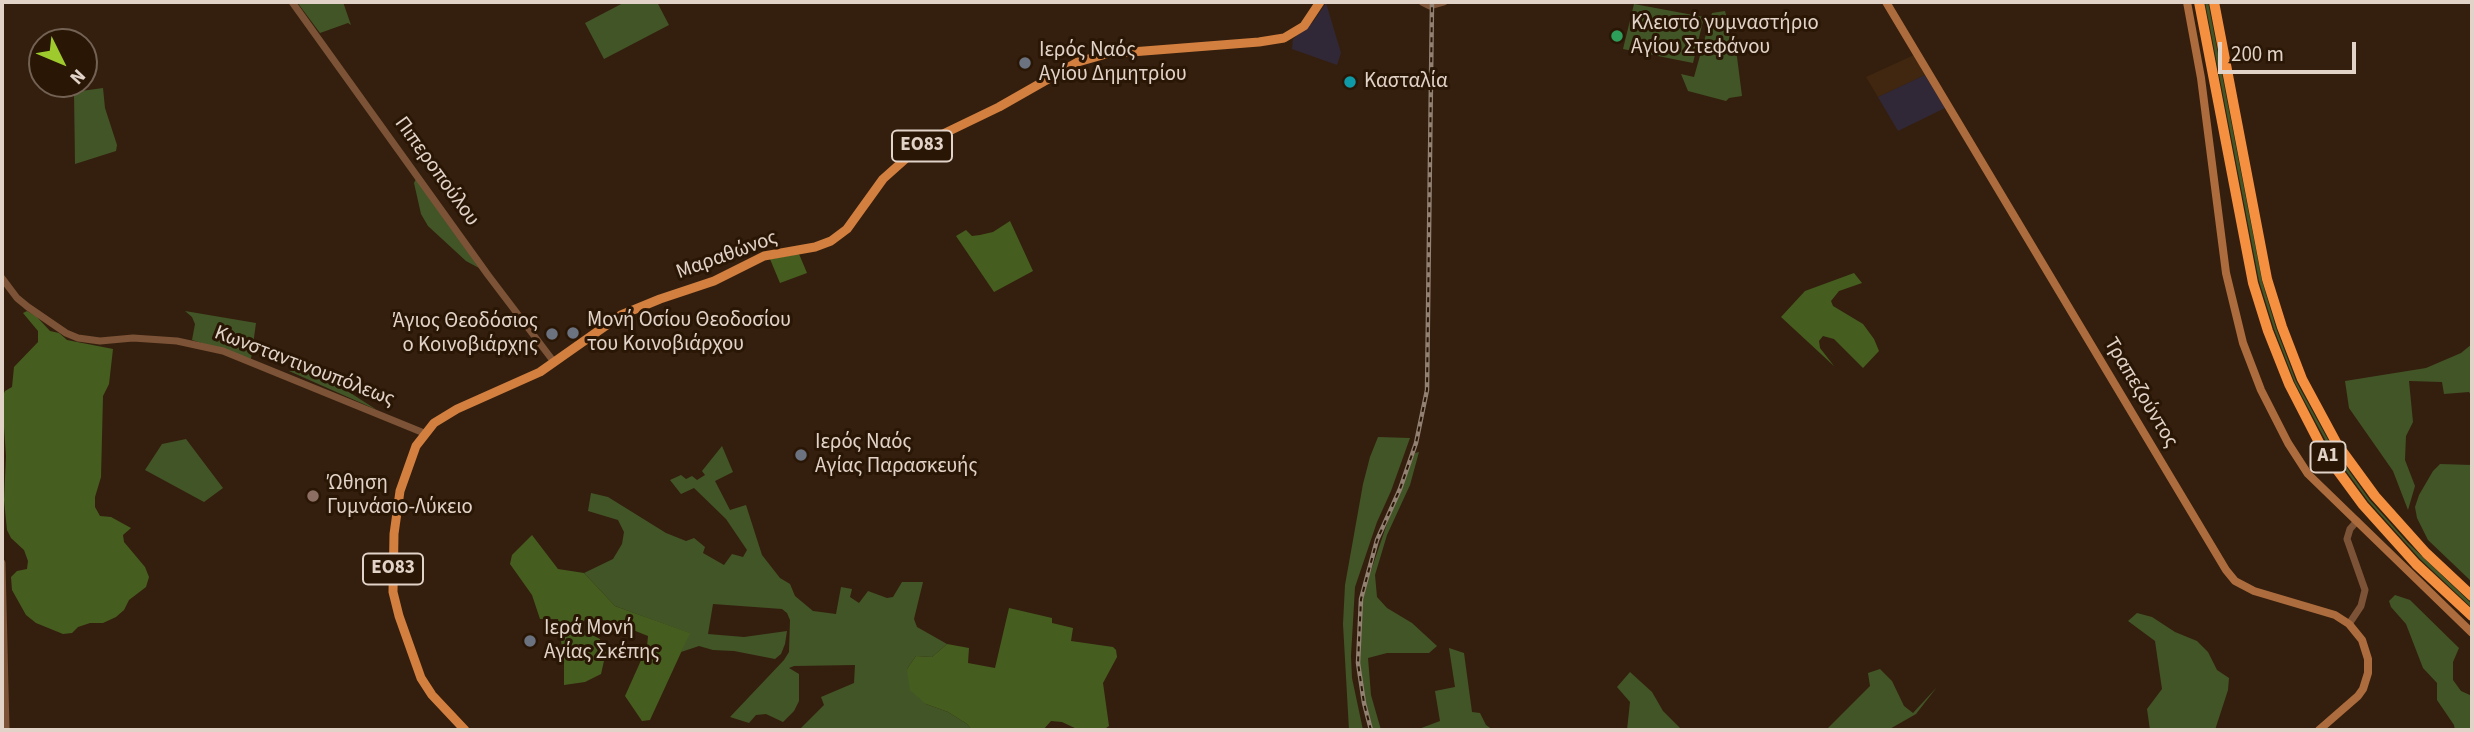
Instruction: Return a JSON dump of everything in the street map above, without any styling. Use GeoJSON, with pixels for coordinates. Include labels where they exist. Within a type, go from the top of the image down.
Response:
{"type":"FeatureCollection","features":[{"type":"Feature","properties":{"kind":"highway","name":"Α1"},"geometry":{"type":"LineString","coordinates":[[2199,2],[2253,283],[2289,384],[2325,452],[2363,505],[2416,564],[2472,616]]}},
{"type":"Feature","properties":{"kind":"highway","name":"Α1"},"geometry":{"type":"LineString","coordinates":[[2214,2],[2267,279],[2299,371],[2337,444],[2371,490],[2419,545],[2472,596]]}},
{"type":"Feature","properties":{"kind":"main road","name":"Μαραθώνος"},"geometry":{"type":"LineString","coordinates":[[465,730],[423,682],[394,598],[394,542],[397,504],[403,481],[423,436],[447,414],[540,372],[621,315],[714,281],[764,256],[815,247],[831,241],[847,229],[883,179],[917,149],[1078,62],[1095,56],[1132,51],[1283,38],[1304,26],[1320,2]]}},
{"type":"Feature","properties":{"kind":"main road","name":"Τραπεζούντος"},"geometry":{"type":"LineString","coordinates":[[1886,2],[2226,570],[2240,584],[2254,591],[2330,613],[2349,624]]}},
{"type":"Feature","properties":{"kind":"main road"},"geometry":{"type":"LineString","coordinates":[[2187,2],[2201,78],[2221,246],[2230,296],[2251,366],[2298,461],[2314,480],[2472,633]]}},
{"type":"Feature","properties":{"kind":"main road"},"geometry":{"type":"LineString","coordinates":[[2319,730],[2358,696],[2366,680],[2366,651],[2358,633],[2349,624]]}},
{"type":"Feature","properties":{"kind":"street","name":"Πιπεροπούλου"},"geometry":{"type":"LineString","coordinates":[[292,2],[488,275],[554,362]]}},
{"type":"Feature","properties":{"kind":"street"},"geometry":{"type":"LineString","coordinates":[[1422,2],[1430,6],[1444,2]]}},
{"type":"Feature","properties":{"kind":"street","name":"Κωνσταντινουπόλεως"},"geometry":{"type":"LineString","coordinates":[[2,278],[17,298],[66,333],[78,338],[100,341],[133,338],[188,342],[242,357],[407,426],[423,436]]}},
{"type":"Feature","properties":{"kind":"street"},"geometry":{"type":"LineString","coordinates":[[2349,624],[2361,606],[2365,590],[2347,539],[2350,529],[2357,521]]}},
{"type":"Feature","properties":{"kind":"street"},"geometry":{"type":"LineString","coordinates":[[2,563],[6,730]]}},
{"type":"Feature","properties":{"kind":"shaded area"},"geometry":{"type":"Polygon","coordinates":[[[1326,3],[1341,53],[1337,65],[1292,49],[1293,39],[1313,22],[1326,3]]]}},
{"type":"Feature","properties":{"kind":"shaded area"},"geometry":{"type":"Polygon","coordinates":[[[1914,55],[1925,75],[1878,97],[1866,77],[1914,55]]]}},
{"type":"Feature","properties":{"kind":"shaded area"},"geometry":{"type":"Polygon","coordinates":[[[1925,75],[1945,108],[1898,131],[1878,97],[1925,75]]]}},
{"type":"Feature","properties":{"kind":"green space"},"geometry":{"type":"Polygon","coordinates":[[[297,2],[343,2],[351,25],[348,23],[320,33],[297,2]]]}},
{"type":"Feature","properties":{"kind":"green space"},"geometry":{"type":"Polygon","coordinates":[[[625,2],[657,2],[669,25],[604,59],[585,23],[625,2]]]}},
{"type":"Feature","properties":{"kind":"green space"},"geometry":{"type":"Polygon","coordinates":[[[2205,2],[2208,2],[2262,281],[2296,381],[2332,447],[2369,499],[2408,543],[2472,604],[2472,608],[2420,559],[2368,501],[2330,449],[2295,383],[2259,281],[2205,2]]]}},
{"type":"Feature","properties":{"kind":"green space"},"geometry":{"type":"Polygon","coordinates":[[[1634,4],[1704,17],[1693,63],[1623,49],[1634,4]]]}},
{"type":"Feature","properties":{"kind":"green space"},"geometry":{"type":"Polygon","coordinates":[[[1725,11],[1737,57],[1742,96],[1726,101],[1688,91],[1681,74],[1694,77],[1712,13],[1725,11]]]}},
{"type":"Feature","properties":{"kind":"green space"},"geometry":{"type":"Polygon","coordinates":[[[103,88],[105,108],[117,145],[116,151],[75,164],[74,98],[98,98],[98,89],[103,88]]]}},
{"type":"Feature","properties":{"kind":"green space"},"geometry":{"type":"Polygon","coordinates":[[[416,179],[479,268],[466,261],[428,226],[421,214],[414,183],[416,179]]]}},
{"type":"Feature","properties":{"kind":"green space"},"geometry":{"type":"Polygon","coordinates":[[[1010,221],[1033,271],[994,292],[956,236],[966,230],[972,236],[993,232],[1010,221]]]}},
{"type":"Feature","properties":{"kind":"green space"},"geometry":{"type":"Polygon","coordinates":[[[799,254],[807,273],[780,283],[770,259],[799,254]]]}},
{"type":"Feature","properties":{"kind":"green space"},"geometry":{"type":"Polygon","coordinates":[[[1854,273],[1862,283],[1839,291],[1831,301],[1833,306],[1863,324],[1874,339],[1879,351],[1863,368],[1834,339],[1823,336],[1819,341],[1820,348],[1834,366],[1781,317],[1805,291],[1854,273]]]}},
{"type":"Feature","properties":{"kind":"green space"},"geometry":{"type":"Polygon","coordinates":[[[27,311],[36,316],[50,331],[59,333],[67,340],[113,349],[109,384],[103,396],[101,477],[95,507],[100,516],[111,517],[131,528],[123,535],[124,542],[145,567],[149,577],[146,587],[129,600],[124,610],[116,617],[103,623],[78,627],[72,633],[63,634],[36,623],[26,615],[12,590],[11,577],[17,571],[27,569],[28,561],[24,550],[11,538],[7,530],[2,398],[5,391],[12,387],[14,367],[38,342],[38,331],[23,313],[27,311]]]}},
{"type":"Feature","properties":{"kind":"green space"},"geometry":{"type":"Polygon","coordinates":[[[185,311],[256,323],[251,359],[192,340],[195,324],[185,311]]]}},
{"type":"Feature","properties":{"kind":"green space"},"geometry":{"type":"Polygon","coordinates":[[[2472,344],[2472,397],[2469,392],[2444,394],[2442,382],[2409,381],[2413,422],[2406,436],[2405,460],[2415,486],[2408,510],[2393,471],[2349,408],[2345,381],[2426,368],[2461,353],[2472,344]]]}},
{"type":"Feature","properties":{"kind":"green space"},"geometry":{"type":"Polygon","coordinates":[[[313,369],[377,410],[289,371],[313,369]]]}},
{"type":"Feature","properties":{"kind":"green space"},"geometry":{"type":"Polygon","coordinates":[[[1378,437],[1410,438],[1355,587],[1352,678],[1363,730],[1349,730],[1343,624],[1345,585],[1363,484],[1378,437]]]}},
{"type":"Feature","properties":{"kind":"green space"},"geometry":{"type":"Polygon","coordinates":[[[186,439],[223,488],[204,502],[145,470],[162,444],[186,439]]]}},
{"type":"Feature","properties":{"kind":"green space"},"geometry":{"type":"Polygon","coordinates":[[[722,446],[733,472],[715,481],[730,510],[746,505],[762,555],[780,578],[790,584],[795,596],[813,611],[836,614],[841,587],[852,589],[850,597],[859,603],[868,591],[887,598],[893,597],[902,582],[923,582],[914,619],[917,627],[947,644],[932,657],[916,656],[907,669],[926,704],[948,712],[972,730],[799,730],[824,705],[821,697],[854,683],[855,665],[789,668],[799,674],[799,701],[783,722],[766,714],[756,715],[749,723],[730,717],[789,652],[790,620],[787,613],[782,609],[713,604],[708,634],[744,637],[787,631],[781,654],[775,659],[699,646],[681,652],[689,633],[615,606],[584,573],[613,559],[622,544],[624,532],[618,520],[588,511],[591,493],[608,497],[666,533],[686,541],[694,538],[705,547],[703,553],[724,565],[732,554],[743,557],[747,550],[726,519],[694,488],[681,494],[670,480],[681,475],[686,479],[692,476],[697,480],[705,475],[702,471],[722,446]]]}},
{"type":"Feature","properties":{"kind":"green space"},"geometry":{"type":"Polygon","coordinates":[[[1419,452],[1410,485],[1387,535],[1375,575],[1377,597],[1387,608],[1412,623],[1437,646],[1429,653],[1387,653],[1368,658],[1371,695],[1381,730],[1372,730],[1360,678],[1362,597],[1391,512],[1415,453],[1419,452]]]}},
{"type":"Feature","properties":{"kind":"green space"},"geometry":{"type":"Polygon","coordinates":[[[2440,464],[2472,465],[2472,582],[2428,540],[2417,518],[2415,507],[2419,495],[2440,464]]]}},
{"type":"Feature","properties":{"kind":"green space"},"geometry":{"type":"Polygon","coordinates":[[[532,535],[558,569],[584,573],[615,606],[690,633],[650,720],[642,721],[625,696],[647,647],[648,636],[613,622],[585,617],[582,630],[600,639],[606,652],[601,674],[585,682],[564,685],[558,619],[540,619],[532,595],[510,564],[512,555],[532,535]]]}},
{"type":"Feature","properties":{"kind":"green space"},"geometry":{"type":"Polygon","coordinates":[[[2395,595],[2410,600],[2459,648],[2453,662],[2453,680],[2461,691],[2472,696],[2472,730],[2455,730],[2437,700],[2437,683],[2423,668],[2406,624],[2391,607],[2389,601],[2395,595]]]}},
{"type":"Feature","properties":{"kind":"green space"},"geometry":{"type":"Polygon","coordinates":[[[1009,608],[1052,618],[1052,623],[1073,628],[1071,641],[1113,647],[1116,650],[1117,657],[1103,683],[1109,726],[1103,730],[1079,730],[1062,722],[1051,721],[1043,730],[972,730],[948,712],[926,704],[910,690],[907,669],[916,656],[932,657],[947,644],[969,648],[968,663],[995,668],[1009,608]]]}},
{"type":"Feature","properties":{"kind":"green space"},"geometry":{"type":"Polygon","coordinates":[[[2137,613],[2152,617],[2175,632],[2197,641],[2208,652],[2217,670],[2229,678],[2228,690],[2215,730],[2150,730],[2147,709],[2162,689],[2155,641],[2128,621],[2137,613]]]}},
{"type":"Feature","properties":{"kind":"green space"},"geometry":{"type":"Polygon","coordinates":[[[1449,648],[1464,653],[1472,712],[1480,713],[1486,725],[1493,730],[1416,730],[1440,721],[1435,691],[1455,687],[1449,648]]]}},
{"type":"Feature","properties":{"kind":"green space"},"geometry":{"type":"Polygon","coordinates":[[[1880,669],[1892,681],[1904,706],[1913,713],[1937,687],[1916,714],[1888,730],[1826,730],[1870,686],[1868,673],[1880,669]]]}},
{"type":"Feature","properties":{"kind":"green space"},"geometry":{"type":"Polygon","coordinates":[[[1630,672],[1652,692],[1663,711],[1682,730],[1627,730],[1630,702],[1617,687],[1630,672]]]}},
{"type":"Feature","properties":{"kind":"railway"},"geometry":{"type":"LineString","coordinates":[[1371,730],[1358,663],[1361,599],[1377,540],[1400,489],[1416,443],[1427,390],[1432,2]]}},
{"type":"Feature","properties":{"kind":"place","name":"Κλειστό γυμναστήριο Αγίου Στεφάνου"},"geometry":{"type":"Point","coordinates":[1617,36]}},
{"type":"Feature","properties":{"kind":"place","name":"Ιερός Ναός Αγίου Δημητρίου"},"geometry":{"type":"Point","coordinates":[1025,63]}},
{"type":"Feature","properties":{"kind":"place","name":"Κασταλία"},"geometry":{"type":"Point","coordinates":[1350,82]}},
{"type":"Feature","properties":{"kind":"place","name":"Μονή Οσίου Θεοδοσίου του Κοινοβιάρχου"},"geometry":{"type":"Point","coordinates":[573,333]}},
{"type":"Feature","properties":{"kind":"place","name":"Άγιος Θεοδόσιος ο Κοινοβιάρχης"},"geometry":{"type":"Point","coordinates":[552,334]}},
{"type":"Feature","properties":{"kind":"place","name":"Ιερός Ναός Αγίας Παρασκευής"},"geometry":{"type":"Point","coordinates":[801,455]}},
{"type":"Feature","properties":{"kind":"place","name":"Ώθηση Γυμνάσιο-Λύκειο"},"geometry":{"type":"Point","coordinates":[313,496]}},
{"type":"Feature","properties":{"kind":"place","name":"Ιερά Μονή Αγίας Σκέπης"},"geometry":{"type":"Point","coordinates":[530,641]}}]}
